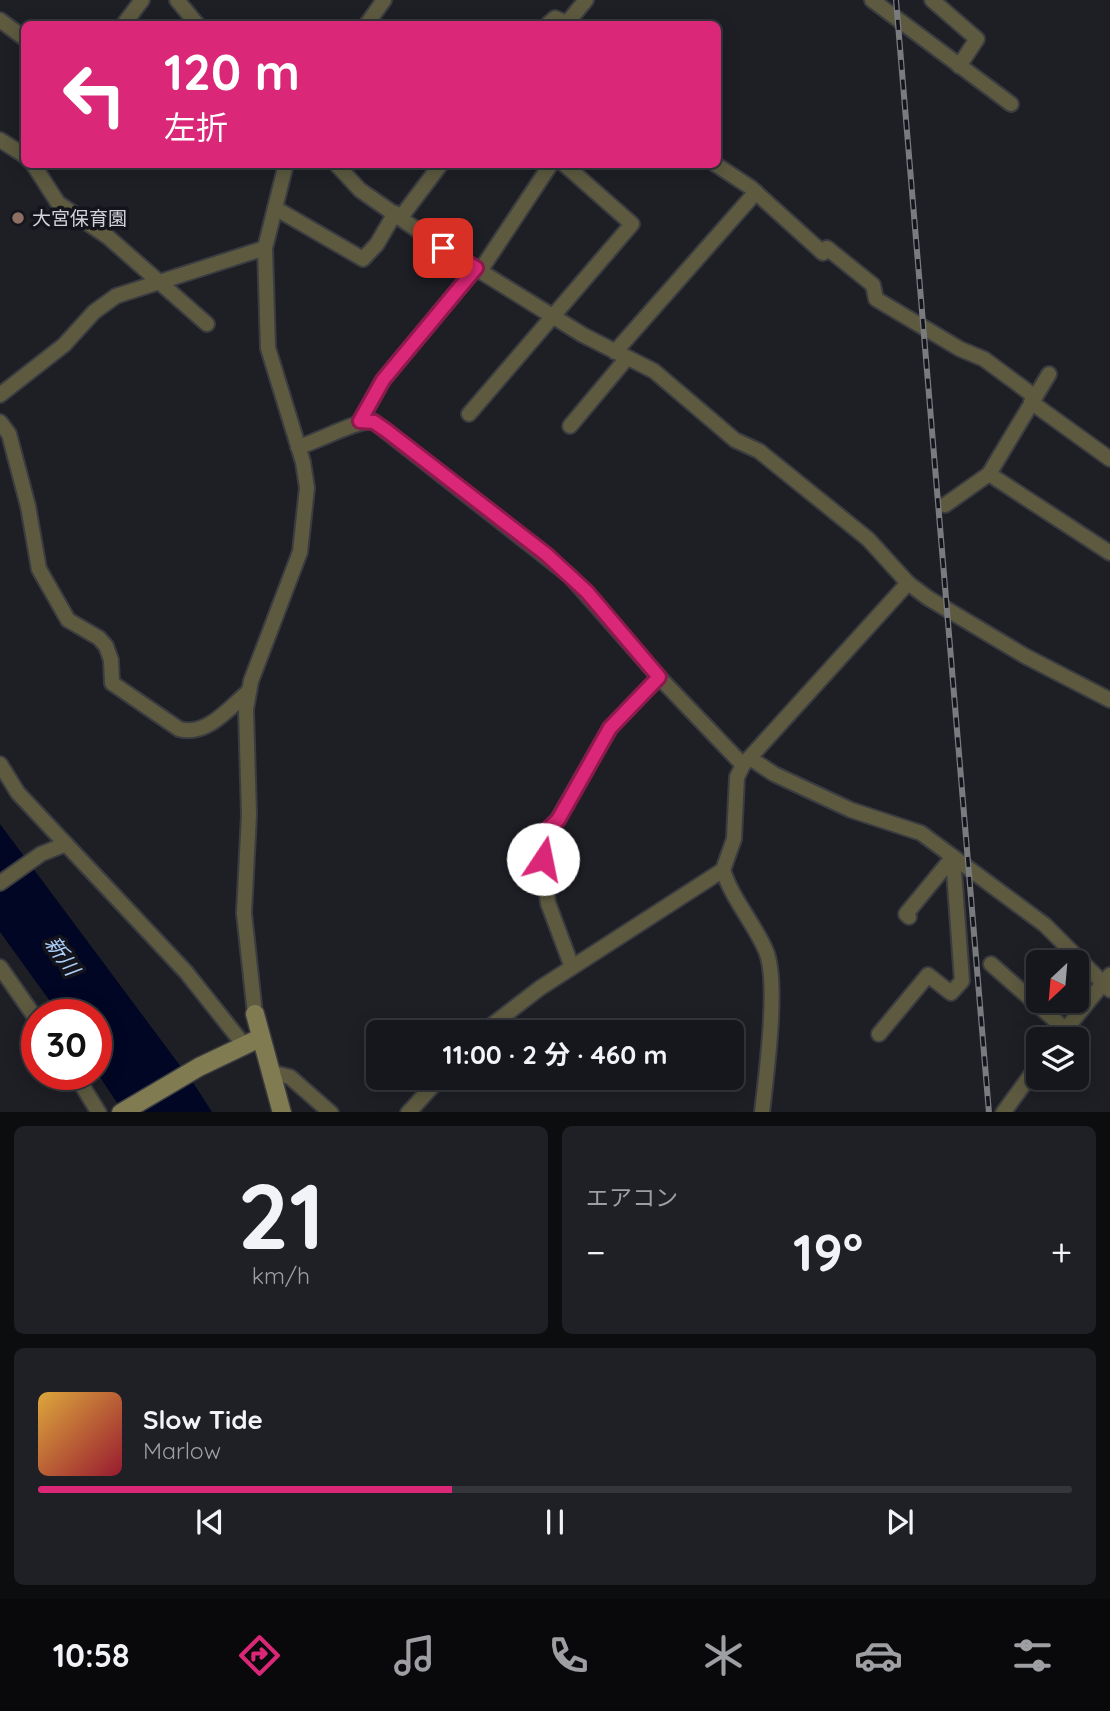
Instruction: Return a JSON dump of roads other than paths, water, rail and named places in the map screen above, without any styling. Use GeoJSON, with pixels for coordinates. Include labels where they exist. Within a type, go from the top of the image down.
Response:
{"type":"FeatureCollection","features":[{"type":"Feature","properties":{"kind":"street"},"geometry":{"type":"LineString","coordinates":[[126,21],[142,0]]}},
{"type":"Feature","properties":{"kind":"street"},"geometry":{"type":"LineString","coordinates":[[177,0],[194,21]]}},
{"type":"Feature","properties":{"kind":"street"},"geometry":{"type":"LineString","coordinates":[[369,21],[384,0]]}},
{"type":"Feature","properties":{"kind":"street"},"geometry":{"type":"LineString","coordinates":[[569,21],[586,0]]}},
{"type":"Feature","properties":{"kind":"street"},"geometry":{"type":"LineString","coordinates":[[872,0],[1010,104]]}},
{"type":"Feature","properties":{"kind":"street"},"geometry":{"type":"LineString","coordinates":[[932,0],[977,39],[959,66]]}},
{"type":"Feature","properties":{"kind":"street"},"geometry":{"type":"LineString","coordinates":[[0,20],[21,36]]}},
{"type":"Feature","properties":{"kind":"street"},"geometry":{"type":"LineString","coordinates":[[0,140],[21,153]]}},
{"type":"Feature","properties":{"kind":"street"},"geometry":{"type":"LineString","coordinates":[[36,168],[58,203],[108,237],[207,324]]}},
{"type":"Feature","properties":{"kind":"street"},"geometry":{"type":"LineString","coordinates":[[252,1041],[255,1014],[244,913],[248,815],[244,739],[249,691],[300,552],[307,488],[298,447],[268,348],[265,248],[285,168]]}},
{"type":"Feature","properties":{"kind":"street"},"geometry":{"type":"LineString","coordinates":[[340,168],[360,190],[478,269],[621,355],[654,370],[735,440],[759,451],[869,539],[908,583],[948,611],[1014,650],[1110,700]]}},
{"type":"Feature","properties":{"kind":"street"},"geometry":{"type":"LineString","coordinates":[[275,208],[363,259],[438,168]]}},
{"type":"Feature","properties":{"kind":"street"},"geometry":{"type":"LineString","coordinates":[[360,421],[383,380],[478,269],[548,168]]}},
{"type":"Feature","properties":{"kind":"street"},"geometry":{"type":"LineString","coordinates":[[469,414],[632,224],[569,168]]}},
{"type":"Feature","properties":{"kind":"street"},"geometry":{"type":"LineString","coordinates":[[721,168],[756,192],[823,253],[827,248],[873,285],[876,299],[960,349],[985,359],[1110,459]]}},
{"type":"Feature","properties":{"kind":"street"},"geometry":{"type":"LineString","coordinates":[[570,426],[621,355],[756,192]]}},
{"type":"Feature","properties":{"kind":"street"},"geometry":{"type":"LineString","coordinates":[[0,395],[64,345],[105,303],[158,282],[265,248]]}},
{"type":"Feature","properties":{"kind":"street"},"geometry":{"type":"LineString","coordinates":[[944,505],[989,474],[1049,374]]}},
{"type":"Feature","properties":{"kind":"street"},"geometry":{"type":"LineString","coordinates":[[298,447],[325,439],[360,421],[374,422],[547,555],[587,592],[659,677],[746,761],[851,810],[921,833],[1045,925],[1108,983],[1067,1027]]}},
{"type":"Feature","properties":{"kind":"street"},"geometry":{"type":"LineString","coordinates":[[0,422],[9,434],[12,455],[28,506],[39,569],[68,620],[99,638],[106,646],[111,660],[112,683],[179,729],[190,732],[203,729],[249,691]]}},
{"type":"Feature","properties":{"kind":"street"},"geometry":{"type":"LineString","coordinates":[[989,474],[1110,553]]}},
{"type":"Feature","properties":{"kind":"street"},"geometry":{"type":"LineString","coordinates":[[498,1020],[515,1005],[572,967],[723,870],[734,839],[737,777],[746,761],[908,583]]}},
{"type":"Feature","properties":{"kind":"street"},"geometry":{"type":"LineString","coordinates":[[572,967],[548,903],[540,836],[558,820],[610,728],[659,677]]}},
{"type":"Feature","properties":{"kind":"street"},"geometry":{"type":"LineString","coordinates":[[0,764],[18,793],[252,1041],[274,1073],[282,1112]]}},
{"type":"Feature","properties":{"kind":"street"},"geometry":{"type":"LineString","coordinates":[[0,883],[41,853],[66,844]]}},
{"type":"Feature","properties":{"kind":"street"},"geometry":{"type":"LineString","coordinates":[[909,917],[906,914],[953,857]]}},
{"type":"Feature","properties":{"kind":"street"},"geometry":{"type":"LineString","coordinates":[[879,1034],[928,975],[951,993],[962,981],[953,857]]}},
{"type":"Feature","properties":{"kind":"street"},"geometry":{"type":"LineString","coordinates":[[723,870],[767,952],[771,973],[769,1038],[762,1112]]}},
{"type":"Feature","properties":{"kind":"street"},"geometry":{"type":"LineString","coordinates":[[991,964],[1054,1027]]}},
{"type":"Feature","properties":{"kind":"street"},"geometry":{"type":"LineString","coordinates":[[0,967],[22,999]]}},
{"type":"Feature","properties":{"kind":"street"},"geometry":{"type":"LineString","coordinates":[[121,1112],[199,1067],[252,1041]]}},
{"type":"Feature","properties":{"kind":"street"},"geometry":{"type":"LineString","coordinates":[[274,1073],[290,1077],[331,1112]]}},
{"type":"Feature","properties":{"kind":"street"},"geometry":{"type":"LineString","coordinates":[[1003,1112],[1026,1081]]}},
{"type":"Feature","properties":{"kind":"street"},"geometry":{"type":"LineString","coordinates":[[85,1090],[99,1112]]}},
{"type":"Feature","properties":{"kind":"street"},"geometry":{"type":"LineString","coordinates":[[408,1112],[429,1090]]}},
{"type":"Feature","properties":{"kind":"water","name":"新川"},"geometry":{"type":"Polygon","coordinates":[[[0,824],[212,1112],[123,1112],[109,1090],[112,1090],[112,999],[48,999],[0,932],[0,824]]]}},
{"type":"Feature","properties":{"kind":"railway"},"geometry":{"type":"LineString","coordinates":[[896,0],[989,1112]]}},
{"type":"Feature","properties":{"kind":"place","name":"大宮保育園"},"geometry":{"type":"Point","coordinates":[18,218]}}]}
